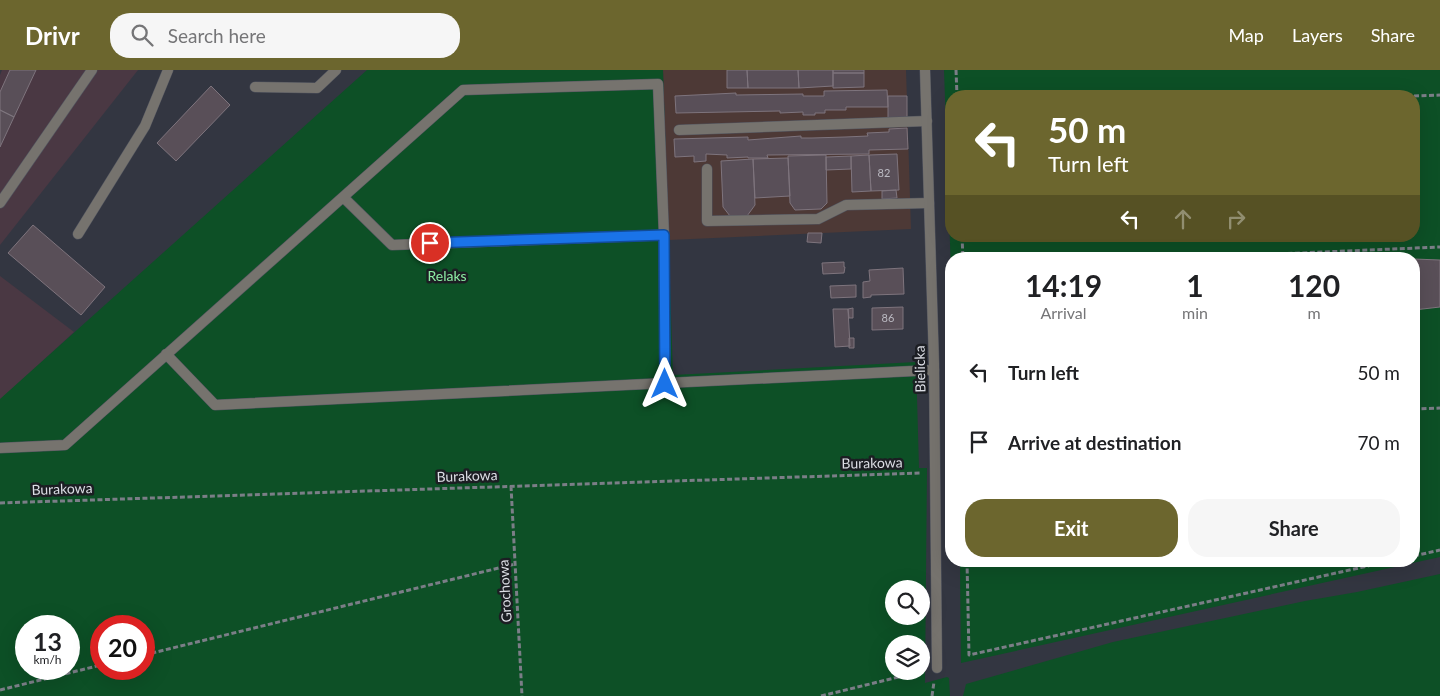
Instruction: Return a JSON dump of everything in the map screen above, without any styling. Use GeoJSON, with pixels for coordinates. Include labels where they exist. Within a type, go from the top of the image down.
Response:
{"type":"FeatureCollection","features":[{"type":"Feature","properties":{"kind":"street"},"geometry":{"type":"LineString","coordinates":[[0,203],[92,70]]}},
{"type":"Feature","properties":{"kind":"street"},"geometry":{"type":"LineString","coordinates":[[78,234],[145,126],[168,70]]}},
{"type":"Feature","properties":{"kind":"street"},"geometry":{"type":"LineString","coordinates":[[255,87],[317,88],[336,70]]}},
{"type":"Feature","properties":{"kind":"street","name":"Bielicka"},"geometry":{"type":"LineString","coordinates":[[925,70],[934,370],[936,668]]}},
{"type":"Feature","properties":{"kind":"street"},"geometry":{"type":"LineString","coordinates":[[0,448],[65,445],[463,90],[658,84],[664,235],[665,384]]}},
{"type":"Feature","properties":{"kind":"street"},"geometry":{"type":"LineString","coordinates":[[679,130],[927,121]]}},
{"type":"Feature","properties":{"kind":"street"},"geometry":{"type":"LineString","coordinates":[[706,169],[707,221],[818,219],[846,205],[929,203]]}},
{"type":"Feature","properties":{"kind":"street"},"geometry":{"type":"LineString","coordinates":[[343,197],[392,244],[664,235]]}},
{"type":"Feature","properties":{"kind":"street"},"geometry":{"type":"LineString","coordinates":[[166,354],[215,405],[934,370]]}},
{"type":"Feature","properties":{"kind":"path"},"geometry":{"type":"LineString","coordinates":[[956,70],[957,90]]}},
{"type":"Feature","properties":{"kind":"path"},"geometry":{"type":"LineString","coordinates":[[1420,96],[1440,95]]}},
{"type":"Feature","properties":{"kind":"path"},"geometry":{"type":"LineString","coordinates":[[1323,252],[1440,247]]}},
{"type":"Feature","properties":{"kind":"path"},"geometry":{"type":"LineString","coordinates":[[1420,409],[1440,408]]}},
{"type":"Feature","properties":{"kind":"path","name":"Burakowa"},"geometry":{"type":"LineString","coordinates":[[0,503],[935,472]]}},
{"type":"Feature","properties":{"kind":"path","name":"Grochowa"},"geometry":{"type":"LineString","coordinates":[[511,486],[522,696]]}},
{"type":"Feature","properties":{"kind":"path"},"geometry":{"type":"LineString","coordinates":[[1420,555],[1440,550]]}},
{"type":"Feature","properties":{"kind":"path"},"geometry":{"type":"LineString","coordinates":[[155,652],[515,564]]}},
{"type":"Feature","properties":{"kind":"path"},"geometry":{"type":"LineString","coordinates":[[967,567],[969,655],[1363,567]]}},
{"type":"Feature","properties":{"kind":"path"},"geometry":{"type":"LineString","coordinates":[[822,696],[936,668]]}},
{"type":"Feature","properties":{"kind":"path"},"geometry":{"type":"LineString","coordinates":[[0,690],[90,669]]}},
{"type":"Feature","properties":{"kind":"shaded area"},"geometry":{"type":"Polygon","coordinates":[[[2,70],[138,70],[0,245],[0,75],[2,70]]]}},
{"type":"Feature","properties":{"kind":"shaded area"},"geometry":{"type":"Polygon","coordinates":[[[663,70],[906,70],[911,229],[669,240],[663,70]]]}},
{"type":"Feature","properties":{"kind":"shaded area"},"geometry":{"type":"Polygon","coordinates":[[[0,276],[74,332],[0,400],[0,276]]]}},
{"type":"Feature","properties":{"kind":"green space","name":"Relaks"},"geometry":{"type":"Polygon","coordinates":[[[367,70],[663,70],[673,375],[916,362],[919,468],[927,468],[926,580],[885,580],[885,625],[926,625],[925,635],[885,635],[885,680],[925,680],[925,683],[947,677],[949,678],[950,696],[0,696],[0,399],[367,70]]]}},
{"type":"Feature","properties":{"kind":"green space"},"geometry":{"type":"Polygon","coordinates":[[[944,70],[1440,70],[1440,557],[1420,561],[1420,252],[950,252],[950,242],[1420,242],[1420,90],[945,90],[945,99],[944,70]]]}},
{"type":"Feature","properties":{"kind":"green space"},"geometry":{"type":"Polygon","coordinates":[[[960,567],[1395,567],[961,663],[960,567]]]}},
{"type":"Feature","properties":{"kind":"green space"},"geometry":{"type":"Polygon","coordinates":[[[1440,574],[1440,696],[963,696],[966,684],[1113,642],[1440,574]]]}},
{"type":"Feature","properties":{"kind":"building"},"geometry":{"type":"Polygon","coordinates":[[[10,70],[36,70],[14,117],[0,110],[0,92],[10,70]]]}},
{"type":"Feature","properties":{"kind":"building"},"geometry":{"type":"Polygon","coordinates":[[[727,70],[747,70],[748,88],[727,88],[727,70]]]}},
{"type":"Feature","properties":{"kind":"building"},"geometry":{"type":"Polygon","coordinates":[[[747,70],[798,70],[799,88],[748,88],[747,70]]]}},
{"type":"Feature","properties":{"kind":"building"},"geometry":{"type":"Polygon","coordinates":[[[798,70],[833,70],[833,86],[799,88],[798,70]]]}},
{"type":"Feature","properties":{"kind":"building"},"geometry":{"type":"Polygon","coordinates":[[[833,70],[864,70],[864,73],[833,73],[833,70]]]}},
{"type":"Feature","properties":{"kind":"building"},"geometry":{"type":"Polygon","coordinates":[[[833,73],[864,73],[864,87],[833,88],[833,73]]]}},
{"type":"Feature","properties":{"kind":"building"},"geometry":{"type":"Polygon","coordinates":[[[211,86],[230,105],[176,161],[157,143],[211,86]]]}},
{"type":"Feature","properties":{"kind":"building"},"geometry":{"type":"Polygon","coordinates":[[[887,90],[888,107],[846,107],[846,110],[825,110],[825,113],[815,113],[815,115],[803,115],[803,112],[780,113],[780,111],[676,113],[675,96],[736,93],[736,95],[803,94],[803,96],[824,96],[824,91],[887,90]]]}},
{"type":"Feature","properties":{"kind":"building"},"geometry":{"type":"Polygon","coordinates":[[[888,96],[907,96],[907,118],[888,118],[888,96]]]}},
{"type":"Feature","properties":{"kind":"building"},"geometry":{"type":"Polygon","coordinates":[[[0,110],[14,117],[0,147],[0,110]]]}},
{"type":"Feature","properties":{"kind":"building"},"geometry":{"type":"Polygon","coordinates":[[[907,128],[908,149],[869,150],[869,154],[767,155],[768,158],[727,158],[727,155],[706,154],[706,161],[694,162],[694,156],[675,157],[674,139],[748,137],[748,140],[801,136],[801,138],[812,138],[868,136],[867,133],[889,132],[889,129],[907,128]]]}},
{"type":"Feature","properties":{"kind":"building"},"geometry":{"type":"Polygon","coordinates":[[[897,154],[899,190],[871,191],[869,155],[897,154]]]}},
{"type":"Feature","properties":{"kind":"building"},"geometry":{"type":"Polygon","coordinates":[[[826,155],[827,203],[821,209],[795,210],[790,203],[788,156],[826,155]]]}},
{"type":"Feature","properties":{"kind":"building"},"geometry":{"type":"Polygon","coordinates":[[[869,155],[871,191],[852,192],[851,156],[869,155]]]}},
{"type":"Feature","properties":{"kind":"building"},"geometry":{"type":"Polygon","coordinates":[[[851,156],[851,169],[826,170],[826,157],[851,156]]]}},
{"type":"Feature","properties":{"kind":"building"},"geometry":{"type":"Polygon","coordinates":[[[788,158],[790,196],[755,198],[753,159],[788,158]]]}},
{"type":"Feature","properties":{"kind":"building"},"geometry":{"type":"Polygon","coordinates":[[[753,159],[755,205],[747,216],[730,216],[723,207],[721,161],[753,159]]]}},
{"type":"Feature","properties":{"kind":"building"},"geometry":{"type":"Polygon","coordinates":[[[896,190],[897,198],[882,199],[882,191],[896,190]]]}},
{"type":"Feature","properties":{"kind":"building"},"geometry":{"type":"Polygon","coordinates":[[[33,225],[105,287],[81,315],[8,253],[33,225]]]}},
{"type":"Feature","properties":{"kind":"building"},"geometry":{"type":"Polygon","coordinates":[[[808,233],[822,233],[821,243],[807,242],[808,233]]]}},
{"type":"Feature","properties":{"kind":"building"},"geometry":{"type":"Polygon","coordinates":[[[1420,259],[1440,260],[1440,307],[1420,309],[1420,259]]]}},
{"type":"Feature","properties":{"kind":"building"},"geometry":{"type":"Polygon","coordinates":[[[844,262],[844,273],[823,274],[822,263],[844,262]]]}},
{"type":"Feature","properties":{"kind":"building"},"geometry":{"type":"Polygon","coordinates":[[[903,268],[904,294],[871,295],[871,297],[863,298],[863,282],[870,281],[869,270],[903,268]]]}},
{"type":"Feature","properties":{"kind":"building"},"geometry":{"type":"Polygon","coordinates":[[[856,285],[856,297],[831,298],[830,286],[856,285]]]}},
{"type":"Feature","properties":{"kind":"building"},"geometry":{"type":"Polygon","coordinates":[[[903,307],[903,329],[872,330],[872,308],[903,307]]]}},
{"type":"Feature","properties":{"kind":"building"},"geometry":{"type":"Polygon","coordinates":[[[853,308],[853,318],[849,318],[848,309],[853,308]]]}},
{"type":"Feature","properties":{"kind":"building"},"geometry":{"type":"Polygon","coordinates":[[[833,309],[848,309],[850,346],[835,347],[833,309]]]}},
{"type":"Feature","properties":{"kind":"building"},"geometry":{"type":"Polygon","coordinates":[[[849,338],[854,338],[854,348],[849,348],[849,338]]]}},
{"type":"Feature","properties":{"kind":"route"},"geometry":{"type":"LineString","coordinates":[[430,243],[664,235],[665,384]]}}]}
